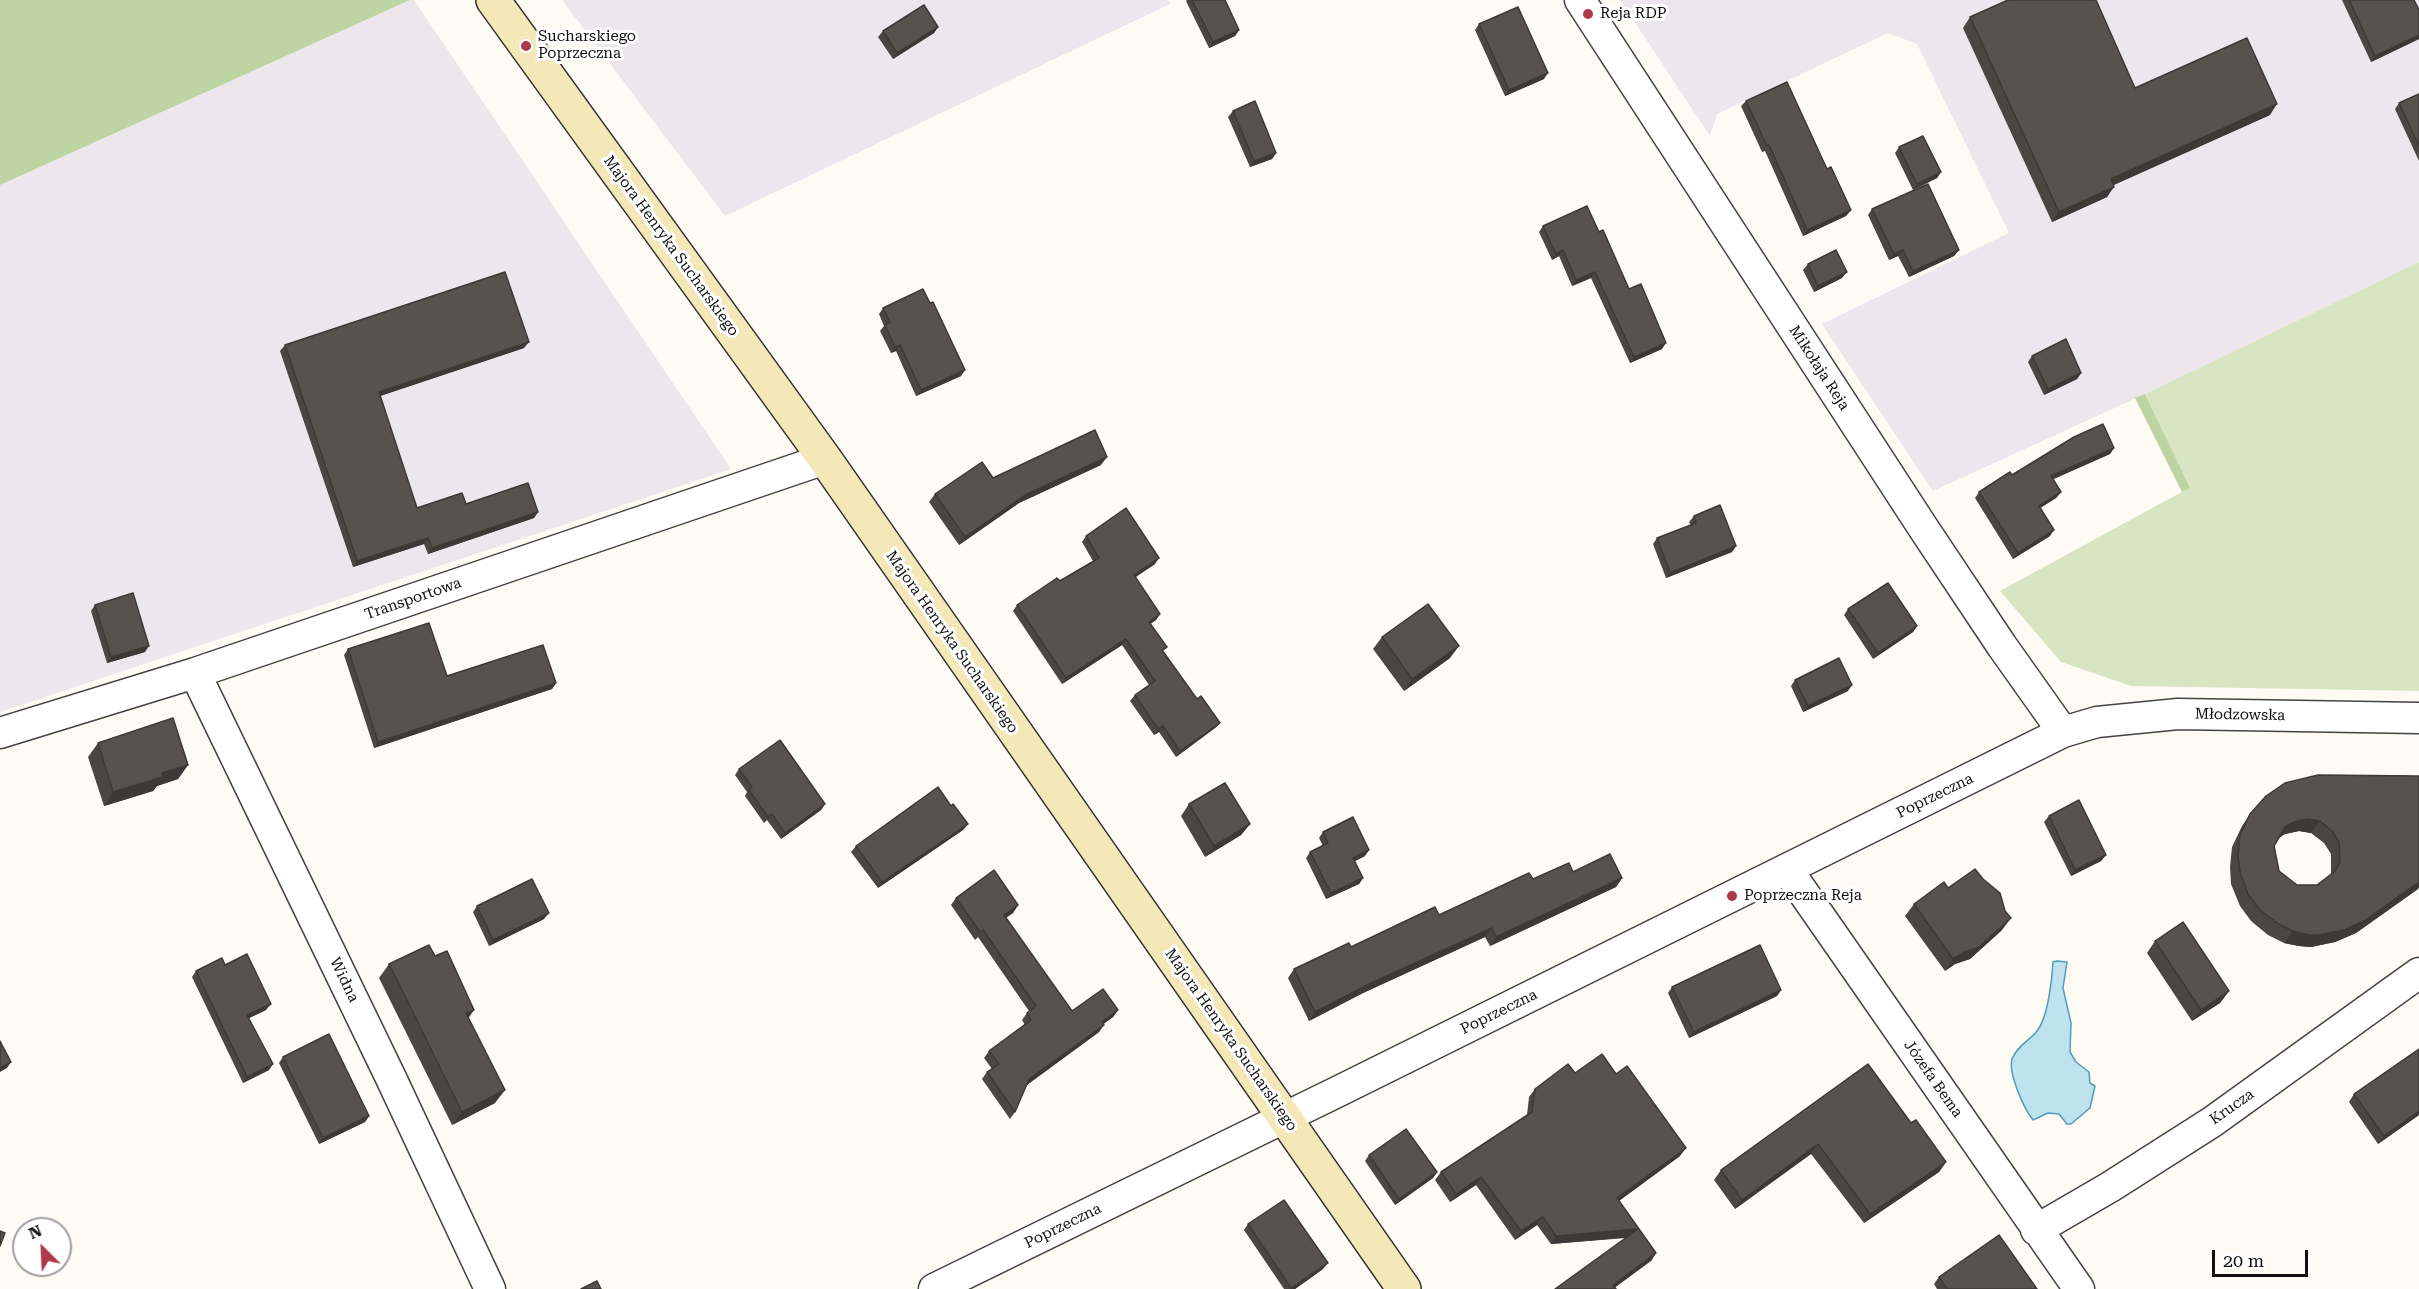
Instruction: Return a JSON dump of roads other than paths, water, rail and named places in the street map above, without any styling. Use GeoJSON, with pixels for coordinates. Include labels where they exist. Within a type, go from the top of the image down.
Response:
{"type":"FeatureCollection","features":[{"type":"Feature","properties":{"kind":"street","name":"Majora Henryka Sucharskiego"},"geometry":{"type":"LineString","coordinates":[[493,0],[825,459],[1404,1289]]}},
{"type":"Feature","properties":{"kind":"street","name":"Mikołaja Reja"},"geometry":{"type":"LineString","coordinates":[[1580,0],[1924,529],[2063,732]]}},
{"type":"Feature","properties":{"kind":"street","name":"Transportowa"},"geometry":{"type":"LineString","coordinates":[[0,733],[195,673],[825,459]]}},
{"type":"Feature","properties":{"kind":"street","name":"Widna"},"geometry":{"type":"LineString","coordinates":[[195,673],[385,1065],[490,1289]]}},
{"type":"Feature","properties":{"kind":"street","name":"Młodzowska"},"geometry":{"type":"LineString","coordinates":[[2063,732],[2097,722],[2178,714],[2419,718]]}},
{"type":"Feature","properties":{"kind":"street","name":"Poprzeczna"},"geometry":{"type":"LineString","coordinates":[[934,1289],[2063,732]]}},
{"type":"Feature","properties":{"kind":"street","name":"Józefa Bema"},"geometry":{"type":"LineString","coordinates":[[1787,869],[2079,1289]]}},
{"type":"Feature","properties":{"kind":"street","name":"Krucza"},"geometry":{"type":"LineString","coordinates":[[2037,1230],[2110,1188],[2212,1122],[2419,973]]}},
{"type":"Feature","properties":{"kind":"water"},"geometry":{"type":"Polygon","coordinates":[[[2053,962],[2067,962],[2063,988],[2071,1023],[2070,1052],[2076,1062],[2089,1072],[2090,1083],[2095,1086],[2090,1108],[2071,1124],[2067,1124],[2059,1114],[2048,1113],[2033,1120],[2018,1091],[2011,1065],[2017,1051],[2041,1025],[2049,998],[2053,962]]]}},
{"type":"Feature","properties":{"kind":"place","name":"Reja RDP"},"geometry":{"type":"Point","coordinates":[1588,14]}},
{"type":"Feature","properties":{"kind":"place","name":"Sucharskiego Poprzeczna"},"geometry":{"type":"Point","coordinates":[526,46]}},
{"type":"Feature","properties":{"kind":"place","name":"Poprzeczna Reja"},"geometry":{"type":"Point","coordinates":[1732,896]}}]}
